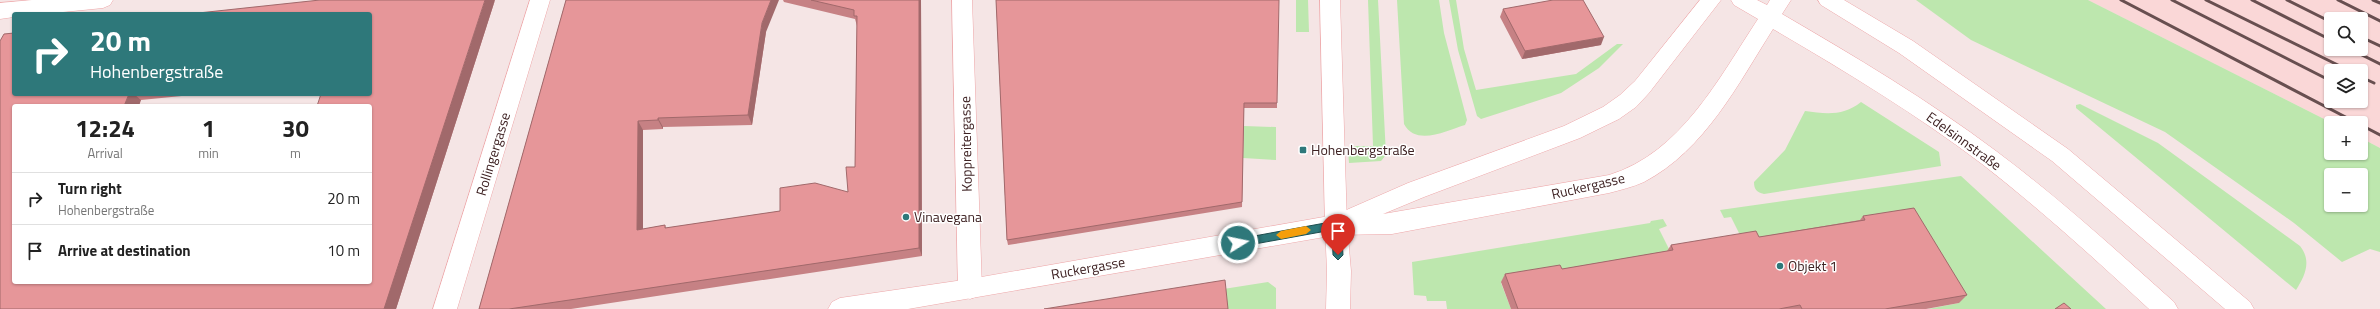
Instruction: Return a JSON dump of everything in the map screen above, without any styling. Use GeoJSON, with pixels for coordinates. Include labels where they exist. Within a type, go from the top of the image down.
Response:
{"type":"FeatureCollection","features":[{"type":"Feature","properties":{"kind":"main road"},"geometry":{"type":"LineString","coordinates":[[0,11],[103,0]]}},
{"type":"Feature","properties":{"kind":"main road","name":"Rollingergasse"},"geometry":{"type":"LineString","coordinates":[[445,309],[540,0]]}},
{"type":"Feature","properties":{"kind":"main road","name":"Koppreitergasse"},"geometry":{"type":"LineString","coordinates":[[962,0],[970,289]]}},
{"type":"Feature","properties":{"kind":"main road"},"geometry":{"type":"LineString","coordinates":[[1330,0],[1336,225],[1339,271],[1338,309]]}},
{"type":"Feature","properties":{"kind":"main road","name":"Ruckergasse"},"geometry":{"type":"LineString","coordinates":[[1336,225],[1416,190],[1572,132],[1611,113],[1628,101],[1642,87],[1711,0]]}},
{"type":"Feature","properties":{"kind":"main road","name":"Edelsinnstraße"},"geometry":{"type":"LineString","coordinates":[[1742,0],[1776,9],[1963,138],[2047,206],[2166,309]]}},
{"type":"Feature","properties":{"kind":"main road"},"geometry":{"type":"LineString","coordinates":[[1828,0],[1906,47],[2060,155],[2242,309]]}},
{"type":"Feature","properties":{"kind":"main road","name":"Ruckergasse"},"geometry":{"type":"LineString","coordinates":[[840,309],[970,289],[1336,225],[1392,224],[1603,185],[1635,176],[1657,164],[1706,115],[1776,9]]}},
{"type":"Feature","properties":{"kind":"shaded area"},"geometry":{"type":"Polygon","coordinates":[[[2088,0],[2380,0],[2380,148],[2368,142],[2368,116],[2324,116],[2324,119],[2088,0]]]}},
{"type":"Feature","properties":{"kind":"green space"},"geometry":{"type":"Polygon","coordinates":[[[1296,0],[1308,0],[1309,32],[1296,32],[1296,0]]]}},
{"type":"Feature","properties":{"kind":"green space"},"geometry":{"type":"Polygon","coordinates":[[[1368,0],[1378,0],[1386,155],[1381,161],[1349,163],[1348,150],[1352,146],[1373,146],[1368,0]]]}},
{"type":"Feature","properties":{"kind":"green space"},"geometry":{"type":"Polygon","coordinates":[[[1397,0],[1439,0],[1444,33],[1467,120],[1465,125],[1441,133],[1424,136],[1416,135],[1409,131],[1404,124],[1397,0]]]}},
{"type":"Feature","properties":{"kind":"green space"},"geometry":{"type":"Polygon","coordinates":[[[1449,0],[1456,0],[1464,49],[1476,90],[1576,74],[1617,44],[1623,44],[1599,68],[1561,93],[1481,119],[1477,116],[1458,50],[1449,0]]]}},
{"type":"Feature","properties":{"kind":"green space"},"geometry":{"type":"Polygon","coordinates":[[[1916,0],[2088,0],[2324,119],[2324,160],[2368,160],[2368,142],[2380,148],[2380,252],[2370,249],[2342,262],[2294,223],[2165,132],[1971,40],[1916,0]]]}},
{"type":"Feature","properties":{"kind":"green space"},"geometry":{"type":"Polygon","coordinates":[[[1861,102],[1939,152],[1941,166],[1764,194],[1756,190],[1754,182],[1785,150],[1805,111],[1820,113],[1841,112],[1855,107],[1861,102]]]}},
{"type":"Feature","properties":{"kind":"green space"},"geometry":{"type":"Polygon","coordinates":[[[2080,104],[2158,143],[2300,246],[2306,257],[2306,268],[2296,290],[2076,108],[2076,105],[2080,104]]]}},
{"type":"Feature","properties":{"kind":"green space"},"geometry":{"type":"Polygon","coordinates":[[[1244,126],[1276,127],[1276,160],[1243,158],[1244,126]]]}},
{"type":"Feature","properties":{"kind":"green space"},"geometry":{"type":"Polygon","coordinates":[[[1961,176],[2106,309],[1928,309],[1959,303],[1743,241],[1731,217],[1724,218],[1720,210],[1961,176]]]}},
{"type":"Feature","properties":{"kind":"green space"},"geometry":{"type":"Polygon","coordinates":[[[1663,219],[1667,226],[1659,229],[1671,253],[1501,283],[1511,309],[1447,309],[1446,301],[1427,301],[1426,296],[1414,295],[1412,262],[1650,223],[1651,221],[1663,219]]]}},
{"type":"Feature","properties":{"kind":"green space"},"geometry":{"type":"Polygon","coordinates":[[[1268,282],[1276,288],[1276,309],[1096,309],[1268,282]]]}},
{"type":"Feature","properties":{"kind":"building"},"geometry":{"type":"Polygon","coordinates":[[[320,0],[485,0],[384,309],[0,309],[0,41],[4,34],[12,33],[12,96],[128,96],[125,104],[12,104],[12,284],[372,284],[372,104],[318,104],[320,96],[372,96],[372,12],[208,12],[320,0]]]}},
{"type":"Feature","properties":{"kind":"building"},"geometry":{"type":"Polygon","coordinates":[[[566,0],[771,0],[762,23],[748,115],[658,118],[658,120],[638,121],[637,230],[665,225],[665,228],[780,211],[780,188],[815,183],[848,192],[846,167],[855,167],[857,16],[854,16],[854,10],[811,0],[919,0],[919,248],[509,309],[479,309],[566,0]]]}},
{"type":"Feature","properties":{"kind":"building"},"geometry":{"type":"Polygon","coordinates":[[[996,0],[1279,0],[1277,103],[1244,103],[1242,202],[1007,240],[996,0]]]}},
{"type":"Feature","properties":{"kind":"building"},"geometry":{"type":"Polygon","coordinates":[[[1553,0],[1583,0],[1604,37],[1525,51],[1503,9],[1553,0]]]}},
{"type":"Feature","properties":{"kind":"building","name":"Objekt 1"},"geometry":{"type":"Polygon","coordinates":[[[1914,208],[1967,295],[1885,309],[1802,309],[1800,305],[1779,309],[1518,309],[1505,274],[1560,265],[1562,269],[1673,250],[1671,245],[1756,231],[1759,237],[1865,220],[1863,216],[1914,208]]]}},
{"type":"Feature","properties":{"kind":"building"},"geometry":{"type":"Polygon","coordinates":[[[1225,280],[1228,309],[1044,309],[1225,280]]]}},
{"type":"Feature","properties":{"kind":"building"},"geometry":{"type":"Polygon","coordinates":[[[2064,303],[2071,309],[2055,309],[2064,303]]]}},
{"type":"Feature","properties":{"kind":"railway"},"geometry":{"type":"LineString","coordinates":[[2121,0],[2344,116]]}},
{"type":"Feature","properties":{"kind":"railway"},"geometry":{"type":"LineString","coordinates":[[2172,0],[2324,77]]}},
{"type":"Feature","properties":{"kind":"railway"},"geometry":{"type":"LineString","coordinates":[[2206,0],[2336,64]]}},
{"type":"Feature","properties":{"kind":"railway"},"geometry":{"type":"LineString","coordinates":[[2252,0],[2324,36]]}},
{"type":"Feature","properties":{"kind":"railway"},"geometry":{"type":"LineString","coordinates":[[2287,0],[2324,18]]}},
{"type":"Feature","properties":{"kind":"railway"},"geometry":{"type":"LineString","coordinates":[[2338,0],[2380,21]]}},
{"type":"Feature","properties":{"kind":"railway"},"geometry":{"type":"LineString","coordinates":[[2373,0],[2380,3]]}},
{"type":"Feature","properties":{"kind":"railway"},"geometry":{"type":"LineString","coordinates":[[2368,40],[2380,46]]}},
{"type":"Feature","properties":{"kind":"railway"},"geometry":{"type":"LineString","coordinates":[[2364,56],[2380,64]]}},
{"type":"Feature","properties":{"kind":"railway"},"geometry":{"type":"LineString","coordinates":[[2368,80],[2374,83]]}},
{"type":"Feature","properties":{"kind":"railway"},"geometry":{"type":"LineString","coordinates":[[2368,129],[2380,135]]}},
{"type":"Feature","properties":{"kind":"slow traffic"},"geometry":{"type":"LineString","coordinates":[[1281,235],[1306,230]]}},
{"type":"Feature","properties":{"kind":"place","name":"Hohenbergstraße"},"geometry":{"type":"Point","coordinates":[1303,150]}},
{"type":"Feature","properties":{"kind":"place","name":"Vinavegana"},"geometry":{"type":"Point","coordinates":[906,217]}},
{"type":"Feature","properties":{"kind":"place","name":"Objekt 1"},"geometry":{"type":"Point","coordinates":[1780,266]}},
{"type":"Feature","properties":{"kind":"route"},"geometry":{"type":"LineString","coordinates":[[1238,243],[1336,225],[1338,255]]}}]}
